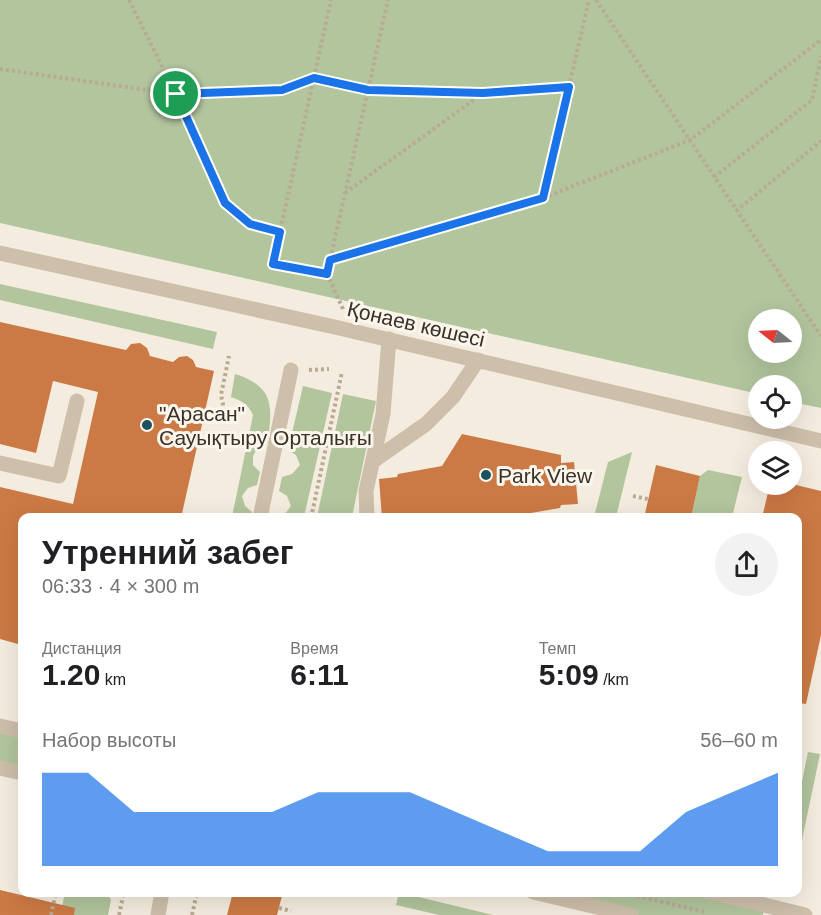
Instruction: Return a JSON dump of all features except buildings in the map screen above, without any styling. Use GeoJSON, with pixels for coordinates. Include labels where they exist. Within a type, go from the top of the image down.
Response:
{"type":"FeatureCollection","features":[{"type":"Feature","properties":{"kind":"street","name":"Қонаев көшесі"},"geometry":{"type":"LineString","coordinates":[[0,253],[389,339],[821,441]]}},
{"type":"Feature","properties":{"kind":"street"},"geometry":{"type":"LineString","coordinates":[[367,513],[366,491],[383,414],[389,339]]}},
{"type":"Feature","properties":{"kind":"street"},"geometry":{"type":"LineString","coordinates":[[373,461],[426,424],[453,397],[478,360]]}},
{"type":"Feature","properties":{"kind":"street"},"geometry":{"type":"LineString","coordinates":[[261,513],[291,370]]}},
{"type":"Feature","properties":{"kind":"street"},"geometry":{"type":"LineString","coordinates":[[0,463],[59,476],[77,401]]}},
{"type":"Feature","properties":{"kind":"street"},"geometry":{"type":"LineString","coordinates":[[0,726],[18,730]]}},
{"type":"Feature","properties":{"kind":"street"},"geometry":{"type":"LineString","coordinates":[[0,768],[18,772]]}},
{"type":"Feature","properties":{"kind":"street"},"geometry":{"type":"LineString","coordinates":[[158,915],[161,897]]}},
{"type":"Feature","properties":{"kind":"street"},"geometry":{"type":"LineString","coordinates":[[554,897],[631,915]]}},
{"type":"Feature","properties":{"kind":"street"},"geometry":{"type":"LineString","coordinates":[[731,897],[805,915]]}},
{"type":"Feature","properties":{"kind":"path"},"geometry":{"type":"LineString","coordinates":[[129,0],[176,94],[225,203],[250,224],[280,232]]}},
{"type":"Feature","properties":{"kind":"path"},"geometry":{"type":"LineString","coordinates":[[327,274],[273,264],[332,0]]}},
{"type":"Feature","properties":{"kind":"path"},"geometry":{"type":"LineString","coordinates":[[343,309],[327,274],[388,0]]}},
{"type":"Feature","properties":{"kind":"path"},"geometry":{"type":"LineString","coordinates":[[543,198],[589,0]]}},
{"type":"Feature","properties":{"kind":"path"},"geometry":{"type":"LineString","coordinates":[[596,0],[821,336]]}},
{"type":"Feature","properties":{"kind":"path"},"geometry":{"type":"LineString","coordinates":[[330,260],[543,198],[690,140],[821,40]]}},
{"type":"Feature","properties":{"kind":"path"},"geometry":{"type":"LineString","coordinates":[[714,177],[812,100],[821,56]]}},
{"type":"Feature","properties":{"kind":"path"},"geometry":{"type":"LineString","coordinates":[[0,69],[176,94],[282,90],[314,78],[368,90],[483,93],[569,87]]}},
{"type":"Feature","properties":{"kind":"path"},"geometry":{"type":"LineString","coordinates":[[345,193],[483,93]]}},
{"type":"Feature","properties":{"kind":"path"},"geometry":{"type":"LineString","coordinates":[[736,211],[821,141]]}},
{"type":"Feature","properties":{"kind":"path"},"geometry":{"type":"LineString","coordinates":[[226,423],[221,395],[229,356]]}},
{"type":"Feature","properties":{"kind":"path"},"geometry":{"type":"LineString","coordinates":[[312,513],[342,372]]}},
{"type":"Feature","properties":{"kind":"path"},"geometry":{"type":"LineString","coordinates":[[633,496],[648,499]]}},
{"type":"Feature","properties":{"kind":"path"},"geometry":{"type":"LineString","coordinates":[[51,915],[55,897]]}},
{"type":"Feature","properties":{"kind":"path"},"geometry":{"type":"LineString","coordinates":[[119,915],[123,897]]}},
{"type":"Feature","properties":{"kind":"path"},"geometry":{"type":"LineString","coordinates":[[192,915],[196,897]]}},
{"type":"Feature","properties":{"kind":"path"},"geometry":{"type":"LineString","coordinates":[[643,897],[707,912]]}},
{"type":"Feature","properties":{"kind":"path"},"geometry":{"type":"LineString","coordinates":[[279,908],[291,911]]}},
{"type":"Feature","properties":{"kind":"green space"},"geometry":{"type":"Polygon","coordinates":[[[0,0],[821,0],[821,408],[802,404],[802,375],[748,375],[748,392],[0,223],[0,0]]]}},
{"type":"Feature","properties":{"kind":"green space"},"geometry":{"type":"Polygon","coordinates":[[[0,284],[217,332],[213,349],[0,300],[0,284]]]}},
{"type":"Feature","properties":{"kind":"green space"},"geometry":{"type":"Polygon","coordinates":[[[235,374],[258,385],[268,400],[270,410],[267,444],[258,447],[253,456],[253,465],[260,472],[257,485],[248,488],[242,496],[245,506],[252,513],[233,513],[253,415],[244,403],[231,397],[235,374]]]}},
{"type":"Feature","properties":{"kind":"green space"},"geometry":{"type":"Polygon","coordinates":[[[303,386],[332,393],[305,513],[286,513],[291,506],[287,496],[279,491],[282,477],[292,474],[300,465],[296,455],[288,450],[303,386]]]}},
{"type":"Feature","properties":{"kind":"green space"},"geometry":{"type":"Polygon","coordinates":[[[343,394],[376,401],[353,513],[318,513],[343,394]]]}},
{"type":"Feature","properties":{"kind":"green space"},"geometry":{"type":"Polygon","coordinates":[[[632,452],[617,513],[595,513],[608,462],[632,452]]]}},
{"type":"Feature","properties":{"kind":"green space"},"geometry":{"type":"Polygon","coordinates":[[[708,470],[742,477],[733,513],[692,513],[700,476],[708,470]]]}},
{"type":"Feature","properties":{"kind":"green space"},"geometry":{"type":"Polygon","coordinates":[[[0,726],[18,730],[18,772],[0,768],[0,726]]]}},
{"type":"Feature","properties":{"kind":"green space"},"geometry":{"type":"Polygon","coordinates":[[[808,752],[820,754],[802,840],[802,781],[808,752]]]}},
{"type":"Feature","properties":{"kind":"green space"},"geometry":{"type":"Polygon","coordinates":[[[64,897],[110,897],[111,900],[108,915],[60,915],[64,897]]]}},
{"type":"Feature","properties":{"kind":"green space"},"geometry":{"type":"Polygon","coordinates":[[[398,897],[419,897],[493,915],[439,915],[396,905],[398,897]]]}},
{"type":"Feature","properties":{"kind":"green space"},"geometry":{"type":"Polygon","coordinates":[[[551,897],[730,897],[765,906],[763,915],[631,915],[551,897]]]}},
{"type":"Feature","properties":{"kind":"place","name":"\"Арасан\" Сауықтыру Орталығы"},"geometry":{"type":"Point","coordinates":[147,425]}},
{"type":"Feature","properties":{"kind":"place","name":"Park View"},"geometry":{"type":"Point","coordinates":[486,475]}},
{"type":"Feature","properties":{"kind":"route"},"geometry":{"type":"LineString","coordinates":[[314,78],[368,90],[483,93],[569,87],[543,198],[330,260],[327,274],[273,264],[280,232],[250,224],[225,203],[176,94],[282,90],[314,78]]}}]}
